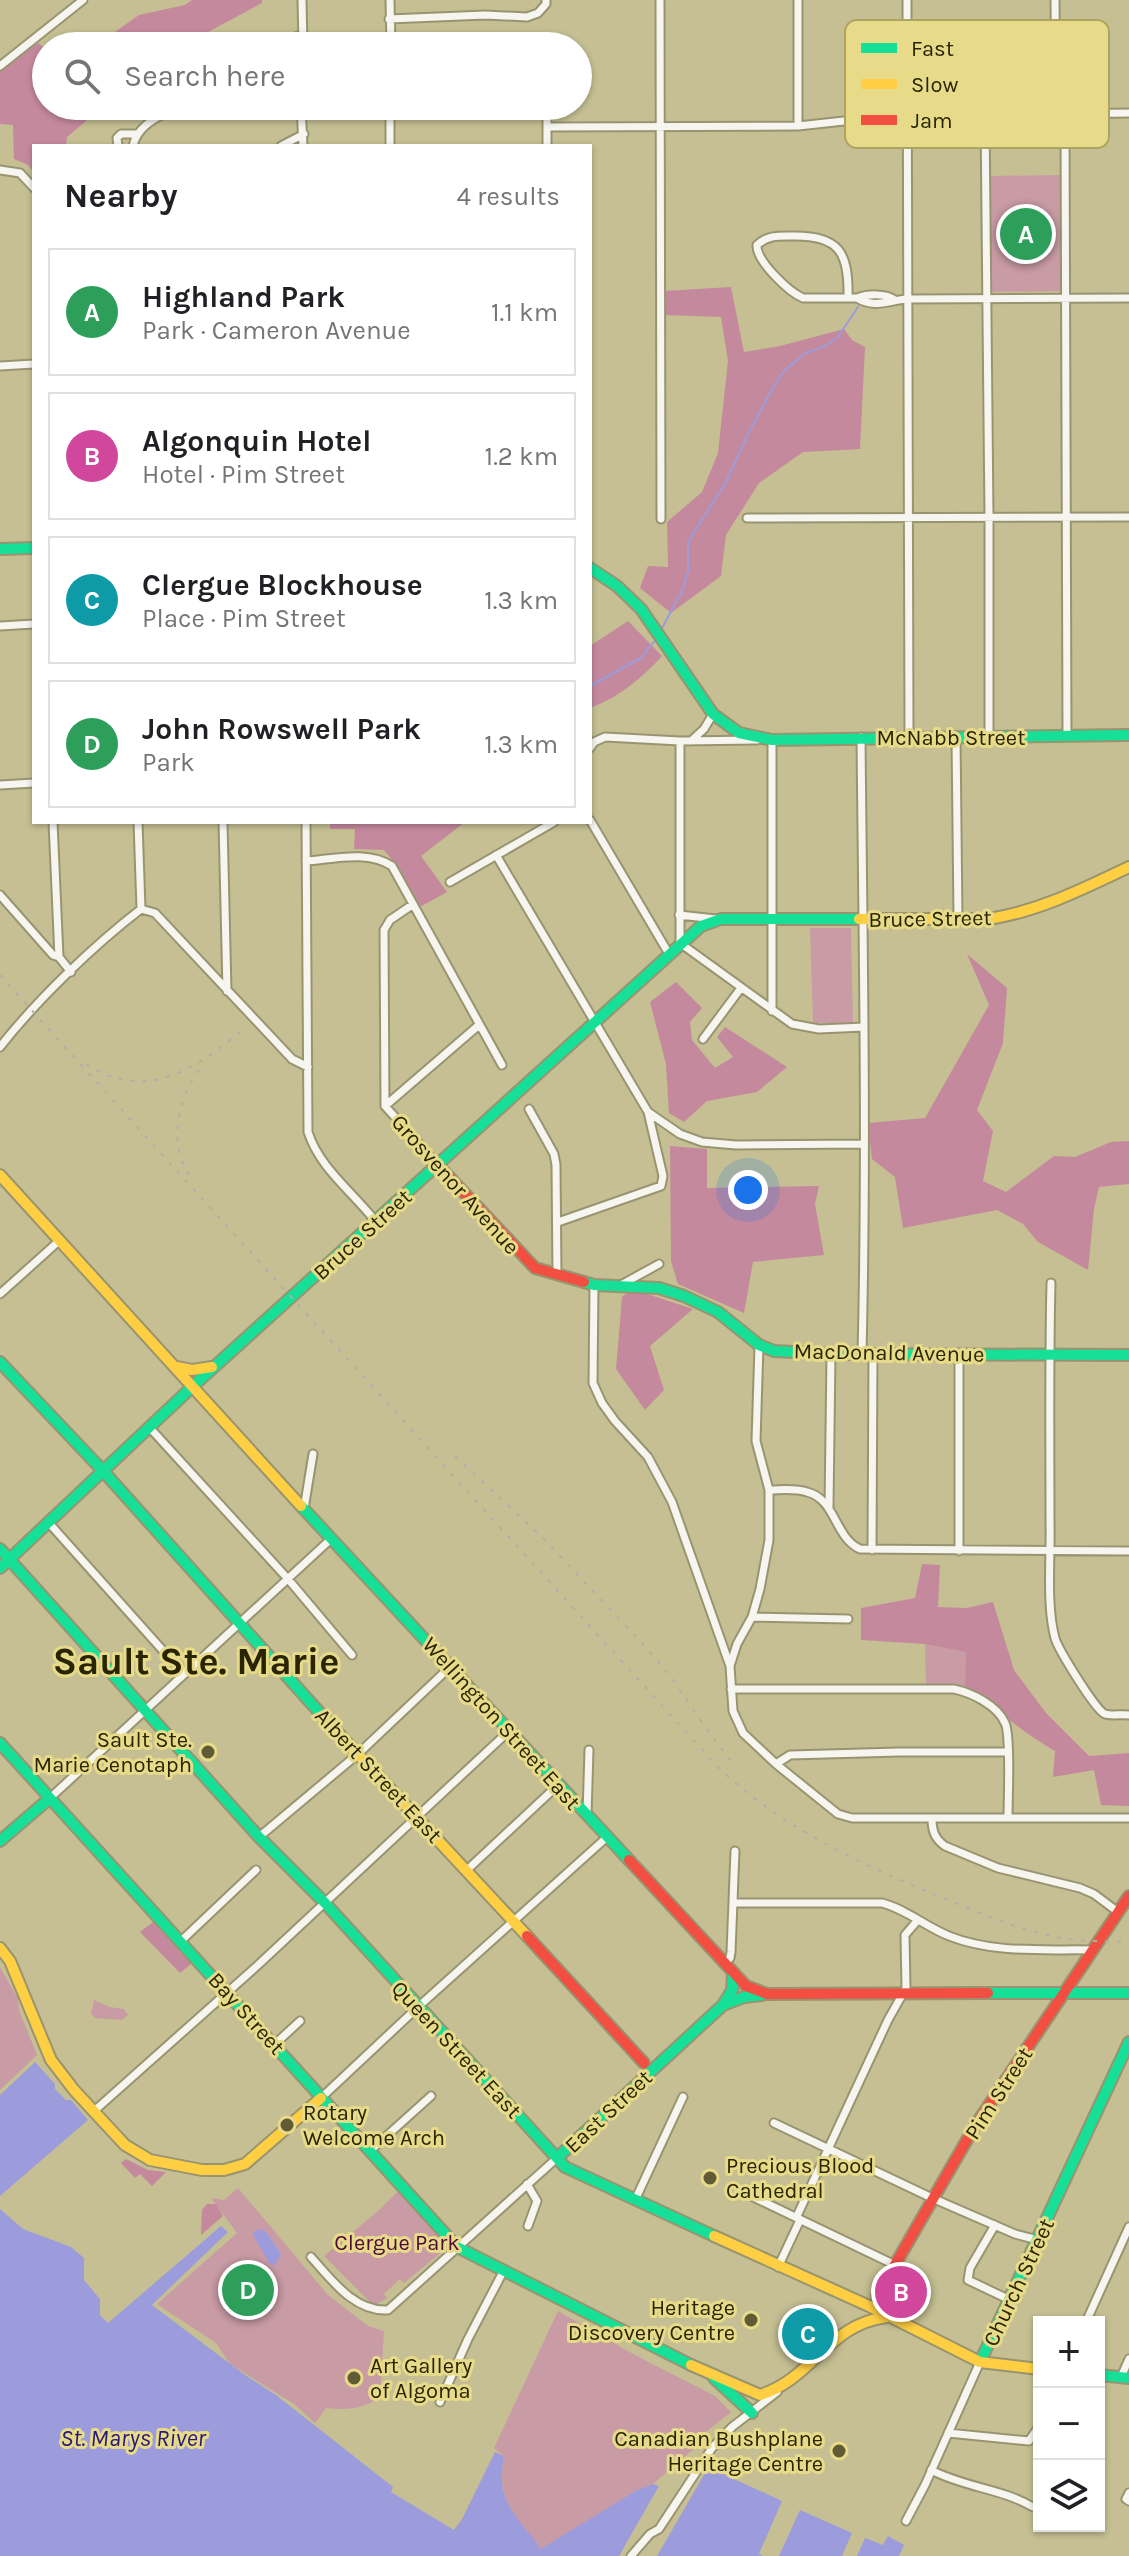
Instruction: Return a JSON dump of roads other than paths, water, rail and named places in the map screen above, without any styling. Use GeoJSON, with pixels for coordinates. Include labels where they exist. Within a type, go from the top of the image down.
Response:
{"type":"FeatureCollection","features":[{"type":"Feature","properties":{"kind":"main road"},"geometry":{"type":"LineString","coordinates":[[0,549],[32,548]]}},
{"type":"Feature","properties":{"kind":"main road"},"geometry":{"type":"LineString","coordinates":[[592,569],[617,586],[641,609],[713,714]]}},
{"type":"Feature","properties":{"kind":"main road","name":"McNabb Street"},"geometry":{"type":"LineString","coordinates":[[713,714],[739,733],[772,740],[1129,735]]}},
{"type":"Feature","properties":{"kind":"main road","name":"Bruce Street"},"geometry":{"type":"LineString","coordinates":[[0,1568],[214,1366],[701,926],[721,919],[989,919],[1033,911],[1129,867]]}},
{"type":"Feature","properties":{"kind":"main road","name":"Grosvenor Avenue"},"geometry":{"type":"LineString","coordinates":[[438,1165],[535,1268],[594,1285]]}},
{"type":"Feature","properties":{"kind":"main road","name":"Wellington Street East"},"geometry":{"type":"LineString","coordinates":[[0,1175],[606,1838],[746,1986],[767,1994]]}},
{"type":"Feature","properties":{"kind":"main road","name":"MacDonald Avenue"},"geometry":{"type":"LineString","coordinates":[[594,1285],[659,1288],[684,1296],[718,1312],[759,1345],[774,1351],[1129,1355]]}},
{"type":"Feature","properties":{"kind":"main road","name":"Albert Street East"},"geometry":{"type":"LineString","coordinates":[[0,1362],[644,2063]]}},
{"type":"Feature","properties":{"kind":"main road"},"geometry":{"type":"LineString","coordinates":[[175,1366],[192,1370],[214,1366]]}},
{"type":"Feature","properties":{"kind":"main road","name":"Queen Street East"},"geometry":{"type":"LineString","coordinates":[[0,1549],[259,1837],[325,1903],[557,2158],[577,2174],[636,2198],[778,2267],[849,2297],[980,2362],[1033,2368]]}},
{"type":"Feature","properties":{"kind":"main road","name":"Bay Street"},"geometry":{"type":"LineString","coordinates":[[0,1743],[457,2247],[659,2351],[748,2392],[760,2395],[777,2392]]}},
{"type":"Feature","properties":{"kind":"main road"},"geometry":{"type":"LineString","coordinates":[[0,1841],[50,1798]]}},
{"type":"Feature","properties":{"kind":"main road","name":"Pim Street"},"geometry":{"type":"LineString","coordinates":[[877,2296],[975,2126],[1129,1896]]}},
{"type":"Feature","properties":{"kind":"main road"},"geometry":{"type":"LineString","coordinates":[[0,1948],[10,1961],[51,2060],[93,2112],[125,2145],[143,2156],[202,2170],[224,2170],[245,2164],[321,2098]]}},
{"type":"Feature","properties":{"kind":"main road"},"geometry":{"type":"LineString","coordinates":[[723,2005],[732,1990],[733,1973]]}},
{"type":"Feature","properties":{"kind":"main road"},"geometry":{"type":"LineString","coordinates":[[767,1994],[1129,1993]]}},
{"type":"Feature","properties":{"kind":"main road","name":"East Street"},"geometry":{"type":"LineString","coordinates":[[557,2158],[723,2005],[744,1997],[767,1994]]}},
{"type":"Feature","properties":{"kind":"main road","name":"Church Street"},"geometry":{"type":"LineString","coordinates":[[980,2362],[1129,2042]]}},
{"type":"Feature","properties":{"kind":"main road"},"geometry":{"type":"LineString","coordinates":[[629,2091],[643,2071],[644,2063],[668,2057]]}},
{"type":"Feature","properties":{"kind":"main road"},"geometry":{"type":"LineString","coordinates":[[849,2297],[868,2301],[877,2296],[877,2306],[889,2317]]}},
{"type":"Feature","properties":{"kind":"main road"},"geometry":{"type":"LineString","coordinates":[[849,2297],[855,2313],[853,2326]]}},
{"type":"Feature","properties":{"kind":"main road"},"geometry":{"type":"LineString","coordinates":[[777,2392],[853,2326],[875,2317],[889,2317]]}},
{"type":"Feature","properties":{"kind":"main road"},"geometry":{"type":"LineString","coordinates":[[707,2371],[752,2413]]}},
{"type":"Feature","properties":{"kind":"main road"},"geometry":{"type":"LineString","coordinates":[[1105,2375],[1125,2377]]}},
{"type":"Feature","properties":{"kind":"street"},"geometry":{"type":"LineString","coordinates":[[43,32],[83,0]]}},
{"type":"Feature","properties":{"kind":"street"},"geometry":{"type":"LineString","coordinates":[[302,0],[302,32]]}},
{"type":"Feature","properties":{"kind":"street"},"geometry":{"type":"LineString","coordinates":[[390,0],[390,32]]}},
{"type":"Feature","properties":{"kind":"street"},"geometry":{"type":"LineString","coordinates":[[389,19],[485,15],[527,17],[538,13],[546,0]]}},
{"type":"Feature","properties":{"kind":"street"},"geometry":{"type":"LineString","coordinates":[[660,0],[661,519]]}},
{"type":"Feature","properties":{"kind":"street"},"geometry":{"type":"LineString","coordinates":[[798,0],[798,126]]}},
{"type":"Feature","properties":{"kind":"street"},"geometry":{"type":"LineString","coordinates":[[0,66],[32,41]]}},
{"type":"Feature","properties":{"kind":"street"},"geometry":{"type":"LineString","coordinates":[[1109,113],[1129,113]]}},
{"type":"Feature","properties":{"kind":"street"},"geometry":{"type":"LineString","coordinates":[[134,144],[136,134],[154,120]]}},
{"type":"Feature","properties":{"kind":"street"},"geometry":{"type":"LineString","coordinates":[[302,120],[303,144]]}},
{"type":"Feature","properties":{"kind":"street"},"geometry":{"type":"LineString","coordinates":[[390,120],[390,144]]}},
{"type":"Feature","properties":{"kind":"street"},"geometry":{"type":"LineString","coordinates":[[547,120],[547,144]]}},
{"type":"Feature","properties":{"kind":"street"},"geometry":{"type":"LineString","coordinates":[[547,127],[798,126],[845,121]]}},
{"type":"Feature","properties":{"kind":"street"},"geometry":{"type":"LineString","coordinates":[[118,144],[117,138],[121,134],[136,134]]}},
{"type":"Feature","properties":{"kind":"street"},"geometry":{"type":"LineString","coordinates":[[285,144],[304,134]]}},
{"type":"Feature","properties":{"kind":"street"},"geometry":{"type":"LineString","coordinates":[[907,148],[909,737]]}},
{"type":"Feature","properties":{"kind":"street"},"geometry":{"type":"LineString","coordinates":[[986,148],[989,737]]}},
{"type":"Feature","properties":{"kind":"street"},"geometry":{"type":"LineString","coordinates":[[1065,148],[1067,736]]}},
{"type":"Feature","properties":{"kind":"street"},"geometry":{"type":"LineString","coordinates":[[0,170],[20,173],[32,186]]}},
{"type":"Feature","properties":{"kind":"street"},"geometry":{"type":"LineString","coordinates":[[853,298],[847,261],[827,240],[816,236],[772,236],[757,245],[757,253],[768,268],[803,298],[853,298],[863,295],[889,296],[895,300],[1129,298]]}},
{"type":"Feature","properties":{"kind":"street"},"geometry":{"type":"LineString","coordinates":[[0,366],[32,364]]}},
{"type":"Feature","properties":{"kind":"street"},"geometry":{"type":"LineString","coordinates":[[747,518],[1129,517]]}},
{"type":"Feature","properties":{"kind":"street"},"geometry":{"type":"LineString","coordinates":[[0,626],[32,624]]}},
{"type":"Feature","properties":{"kind":"street"},"geometry":{"type":"LineString","coordinates":[[691,741],[704,729],[713,714]]}},
{"type":"Feature","properties":{"kind":"street"},"geometry":{"type":"LineString","coordinates":[[956,736],[958,918]]}},
{"type":"Feature","properties":{"kind":"street","name":"McNabb Street"},"geometry":{"type":"LineString","coordinates":[[592,745],[605,737],[680,741],[772,740]]}},
{"type":"Feature","properties":{"kind":"street"},"geometry":{"type":"LineString","coordinates":[[861,737],[864,1144],[872,1550]]}},
{"type":"Feature","properties":{"kind":"street"},"geometry":{"type":"LineString","coordinates":[[772,740],[772,1011]]}},
{"type":"Feature","properties":{"kind":"street"},"geometry":{"type":"LineString","coordinates":[[680,741],[680,943],[792,1024],[819,1029],[864,1027]]}},
{"type":"Feature","properties":{"kind":"street"},"geometry":{"type":"LineString","coordinates":[[0,785],[32,783]]}},
{"type":"Feature","properties":{"kind":"street"},"geometry":{"type":"LineString","coordinates":[[592,823],[669,954]]}},
{"type":"Feature","properties":{"kind":"street"},"geometry":{"type":"LineString","coordinates":[[53,824],[59,957]]}},
{"type":"Feature","properties":{"kind":"street"},"geometry":{"type":"LineString","coordinates":[[138,824],[141,909]]}},
{"type":"Feature","properties":{"kind":"street"},"geometry":{"type":"LineString","coordinates":[[223,824],[227,991]]}},
{"type":"Feature","properties":{"kind":"street"},"geometry":{"type":"LineString","coordinates":[[306,824],[308,1132],[326,1168],[359,1200],[376,1222]]}},
{"type":"Feature","properties":{"kind":"street"},"geometry":{"type":"LineString","coordinates":[[450,882],[550,824]]}},
{"type":"Feature","properties":{"kind":"street"},"geometry":{"type":"LineString","coordinates":[[496,855],[648,1112],[663,1176],[661,1186],[558,1222]]}},
{"type":"Feature","properties":{"kind":"street"},"geometry":{"type":"LineString","coordinates":[[306,861],[368,857],[382,859],[392,866],[502,1065]]}},
{"type":"Feature","properties":{"kind":"street"},"geometry":{"type":"LineString","coordinates":[[0,895],[71,972]]}},
{"type":"Feature","properties":{"kind":"street","name":"Grosvenor Avenue"},"geometry":{"type":"LineString","coordinates":[[412,905],[390,920],[384,930],[385,1106],[438,1165]]}},
{"type":"Feature","properties":{"kind":"street"},"geometry":{"type":"LineString","coordinates":[[0,1047],[15,1028],[120,925],[145,908],[155,913],[292,1059],[308,1067]]}},
{"type":"Feature","properties":{"kind":"street","name":"Bruce Street"},"geometry":{"type":"LineString","coordinates":[[679,915],[721,919]]}},
{"type":"Feature","properties":{"kind":"street"},"geometry":{"type":"LineString","coordinates":[[703,1039],[741,988]]}},
{"type":"Feature","properties":{"kind":"street"},"geometry":{"type":"LineString","coordinates":[[385,1106],[479,1025]]}},
{"type":"Feature","properties":{"kind":"street"},"geometry":{"type":"LineString","coordinates":[[529,1109],[554,1154],[557,1275]]}},
{"type":"Feature","properties":{"kind":"street"},"geometry":{"type":"LineString","coordinates":[[648,1112],[680,1134],[702,1142],[736,1145],[864,1144]]}},
{"type":"Feature","properties":{"kind":"street"},"geometry":{"type":"LineString","coordinates":[[0,1294],[60,1240]]}},
{"type":"Feature","properties":{"kind":"street"},"geometry":{"type":"LineString","coordinates":[[617,1287],[659,1264]]}},
{"type":"Feature","properties":{"kind":"street"},"geometry":{"type":"LineString","coordinates":[[1051,1283],[1052,1618],[1059,1651],[1095,1707],[1104,1714],[1129,1715]]}},
{"type":"Feature","properties":{"kind":"street"},"geometry":{"type":"LineString","coordinates":[[594,1285],[593,1383],[609,1412],[648,1457],[672,1502],[730,1666],[736,1722],[743,1733],[838,1814],[852,1818],[1129,1818]]}},
{"type":"Feature","properties":{"kind":"street"},"geometry":{"type":"LineString","coordinates":[[730,1666],[737,1644],[752,1617],[769,1540],[769,1490],[756,1441],[759,1345]]}},
{"type":"Feature","properties":{"kind":"street"},"geometry":{"type":"LineString","coordinates":[[959,1353],[959,1551]]}},
{"type":"Feature","properties":{"kind":"street"},"geometry":{"type":"LineString","coordinates":[[829,1507],[831,1354]]}},
{"type":"Feature","properties":{"kind":"street"},"geometry":{"type":"LineString","coordinates":[[150,1428],[288,1579],[352,1655]]}},
{"type":"Feature","properties":{"kind":"street"},"geometry":{"type":"LineString","coordinates":[[304,1509],[313,1454]]}},
{"type":"Feature","properties":{"kind":"street"},"geometry":{"type":"LineString","coordinates":[[769,1490],[808,1492],[821,1499],[850,1544],[860,1549],[1129,1551]]}},
{"type":"Feature","properties":{"kind":"street"},"geometry":{"type":"LineString","coordinates":[[49,1523],[186,1673]]}},
{"type":"Feature","properties":{"kind":"street"},"geometry":{"type":"LineString","coordinates":[[50,1798],[332,1538]]}},
{"type":"Feature","properties":{"kind":"street"},"geometry":{"type":"LineString","coordinates":[[752,1617],[848,1619]]}},
{"type":"Feature","properties":{"kind":"street"},"geometry":{"type":"LineString","coordinates":[[259,1837],[358,1754],[451,1666]]}},
{"type":"Feature","properties":{"kind":"street"},"geometry":{"type":"LineString","coordinates":[[731,1689],[954,1689],[968,1692],[990,1706],[1005,1723],[1008,1818]]}},
{"type":"Feature","properties":{"kind":"street"},"geometry":{"type":"LineString","coordinates":[[93,2112],[418,1818],[510,1730]]}},
{"type":"Feature","properties":{"kind":"street"},"geometry":{"type":"LineString","coordinates":[[587,1817],[589,1750]]}},
{"type":"Feature","properties":{"kind":"street"},"geometry":{"type":"LineString","coordinates":[[776,1764],[790,1755],[1007,1752]]}},
{"type":"Feature","properties":{"kind":"street"},"geometry":{"type":"LineString","coordinates":[[467,1870],[558,1785]]}},
{"type":"Feature","properties":{"kind":"street"},"geometry":{"type":"LineString","coordinates":[[932,1819],[934,1833],[945,1846],[998,1868],[1080,1888],[1123,1908]]}},
{"type":"Feature","properties":{"kind":"street"},"geometry":{"type":"LineString","coordinates":[[321,2098],[606,1838]]}},
{"type":"Feature","properties":{"kind":"street"},"geometry":{"type":"LineString","coordinates":[[724,1963],[731,1952],[735,1851]]}},
{"type":"Feature","properties":{"kind":"street"},"geometry":{"type":"LineString","coordinates":[[181,1941],[256,1870]]}},
{"type":"Feature","properties":{"kind":"street"},"geometry":{"type":"LineString","coordinates":[[733,1903],[882,1903],[895,1906],[917,1921],[951,1937],[984,1946],[1021,1950],[1095,1950]]}},
{"type":"Feature","properties":{"kind":"street"},"geometry":{"type":"LineString","coordinates":[[778,2267],[829,2148],[906,1988],[905,1935],[917,1921]]}},
{"type":"Feature","properties":{"kind":"street"},"geometry":{"type":"LineString","coordinates":[[275,2044],[300,2021]]}},
{"type":"Feature","properties":{"kind":"street"},"geometry":{"type":"LineString","coordinates":[[371,2150],[431,2096]]}},
{"type":"Feature","properties":{"kind":"street"},"geometry":{"type":"LineString","coordinates":[[636,2198],[683,2097]]}},
{"type":"Feature","properties":{"kind":"street"},"geometry":{"type":"LineString","coordinates":[[774,2123],[932,2198],[1015,2234],[1039,2240]]}},
{"type":"Feature","properties":{"kind":"street","name":"East Street"},"geometry":{"type":"LineString","coordinates":[[311,2257],[351,2297],[367,2307],[388,2310],[557,2158]]}},
{"type":"Feature","properties":{"kind":"street"},"geometry":{"type":"LineString","coordinates":[[527,2184],[537,2201],[528,2226]]}},
{"type":"Feature","properties":{"kind":"street"},"geometry":{"type":"LineString","coordinates":[[741,2191],[895,2265]]}},
{"type":"Feature","properties":{"kind":"street"},"geometry":{"type":"LineString","coordinates":[[995,2225],[970,2268],[968,2280],[1010,2300]]}},
{"type":"Feature","properties":{"kind":"street"},"geometry":{"type":"LineString","coordinates":[[1089,2316],[1129,2227]]}},
{"type":"Feature","properties":{"kind":"street"},"geometry":{"type":"LineString","coordinates":[[440,2402],[504,2270]]}},
{"type":"Feature","properties":{"kind":"street"},"geometry":{"type":"LineString","coordinates":[[1125,2377],[1129,2359]]}},
{"type":"Feature","properties":{"kind":"street","name":"Church Street"},"geometry":{"type":"LineString","coordinates":[[906,2521],[980,2362]]}},
{"type":"Feature","properties":{"kind":"street"},"geometry":{"type":"LineString","coordinates":[[631,2556],[650,2534],[659,2529],[712,2448],[732,2427],[777,2392]]}},
{"type":"Feature","properties":{"kind":"street"},"geometry":{"type":"LineString","coordinates":[[948,2433],[1029,2441],[1033,2435]]}},
{"type":"Feature","properties":{"kind":"street"},"geometry":{"type":"LineString","coordinates":[[931,2470],[956,2483],[1013,2496],[1033,2507]]}},
{"type":"Feature","properties":{"kind":"street"},"geometry":{"type":"LineString","coordinates":[[1129,2493],[1126,2499],[1129,2501]]}},
{"type":"Feature","properties":{"kind":"water"},"geometry":{"type":"Polygon","coordinates":[[[35,2062],[55,2084],[55,2089],[66,2100],[71,2100],[88,2120],[0,2196],[0,2095],[35,2062]]]}},
{"type":"Feature","properties":{"kind":"water","name":"St. Marys River"},"geometry":{"type":"Polygon","coordinates":[[[0,2209],[23,2229],[71,2247],[84,2258],[84,2280],[100,2299],[100,2315],[108,2323],[221,2226],[228,2232],[152,2305],[276,2395],[393,2487],[391,2492],[454,2530],[495,2452],[504,2456],[502,2484],[509,2504],[538,2544],[539,2550],[637,2490],[653,2484],[659,2486],[619,2556],[0,2556],[0,2209]]]}},
{"type":"Feature","properties":{"kind":"water"},"geometry":{"type":"Polygon","coordinates":[[[260,2229],[267,2233],[281,2254],[275,2265],[270,2264],[253,2235],[260,2229]]]}},
{"type":"Feature","properties":{"kind":"water"},"geometry":{"type":"Polygon","coordinates":[[[712,2469],[782,2501],[759,2554],[763,2556],[657,2556],[705,2473],[712,2469]]]}},
{"type":"Feature","properties":{"kind":"water"},"geometry":{"type":"Polygon","coordinates":[[[800,2510],[852,2533],[842,2556],[779,2556],[800,2510]]]}},
{"type":"Feature","properties":{"kind":"water"},"geometry":{"type":"Polygon","coordinates":[[[888,2536],[904,2545],[899,2556],[857,2556],[865,2538],[883,2545],[888,2536]]]}},
{"type":"Feature","properties":{"kind":"waterway"},"geometry":{"type":"LineString","coordinates":[[661,630],[683,589],[688,571],[688,542],[726,482],[775,384],[785,370],[806,353],[837,338],[858,307]]}},
{"type":"Feature","properties":{"kind":"waterway"},"geometry":{"type":"LineString","coordinates":[[592,685],[641,658],[656,639]]}},
{"type":"Feature","properties":{"kind":"railway"},"geometry":{"type":"LineString","coordinates":[[0,975],[716,1765],[742,1788],[799,1829],[830,1846],[983,1914],[1062,1938],[1129,1942]]}},
{"type":"Feature","properties":{"kind":"railway"},"geometry":{"type":"LineString","coordinates":[[86,1064],[109,1076],[131,1081],[152,1080],[191,1067],[247,1026]]}},
{"type":"Feature","properties":{"kind":"railway"},"geometry":{"type":"LineString","coordinates":[[189,1175],[179,1147],[179,1117],[188,1088],[204,1063]]}},
{"type":"Feature","properties":{"kind":"railway"},"geometry":{"type":"LineString","coordinates":[[455,1456],[543,1538],[640,1641],[671,1677],[736,1767]]}},
{"type":"Feature","properties":{"kind":"place","name":"Highland Park"},"geometry":{"type":"Point","coordinates":[1026,234]}},
{"type":"Feature","properties":{"kind":"place","name":"Sault Ste. Marie Cenotaph"},"geometry":{"type":"Point","coordinates":[208,1752]}},
{"type":"Feature","properties":{"kind":"place","name":"Rotary Welcome Arch"},"geometry":{"type":"Point","coordinates":[287,2125]}},
{"type":"Feature","properties":{"kind":"place","name":"Precious Blood Cathedral"},"geometry":{"type":"Point","coordinates":[710,2178]}},
{"type":"Feature","properties":{"kind":"place","name":"John Rowswell Park"},"geometry":{"type":"Point","coordinates":[248,2290]}},
{"type":"Feature","properties":{"kind":"place","name":"Algonquin Hotel"},"geometry":{"type":"Point","coordinates":[901,2292]}},
{"type":"Feature","properties":{"kind":"place","name":"Heritage Discovery Centre"},"geometry":{"type":"Point","coordinates":[751,2320]}},
{"type":"Feature","properties":{"kind":"place","name":"Clergue Blockhouse"},"geometry":{"type":"Point","coordinates":[808,2334]}},
{"type":"Feature","properties":{"kind":"place","name":"Art Gallery of Algoma"},"geometry":{"type":"Point","coordinates":[354,2378]}},
{"type":"Feature","properties":{"kind":"place","name":"Canadian Bushplane Heritage Centre"},"geometry":{"type":"Point","coordinates":[839,2451]}},
{"type":"Feature","properties":{"kind":"district","name":"Sault Ste. Marie"},"geometry":{"type":"Point","coordinates":[196,1661]}},
{"type":"Feature","properties":{"kind":"park label","name":"Clergue Park"},"geometry":{"type":"Point","coordinates":[397,2242]}}]}
